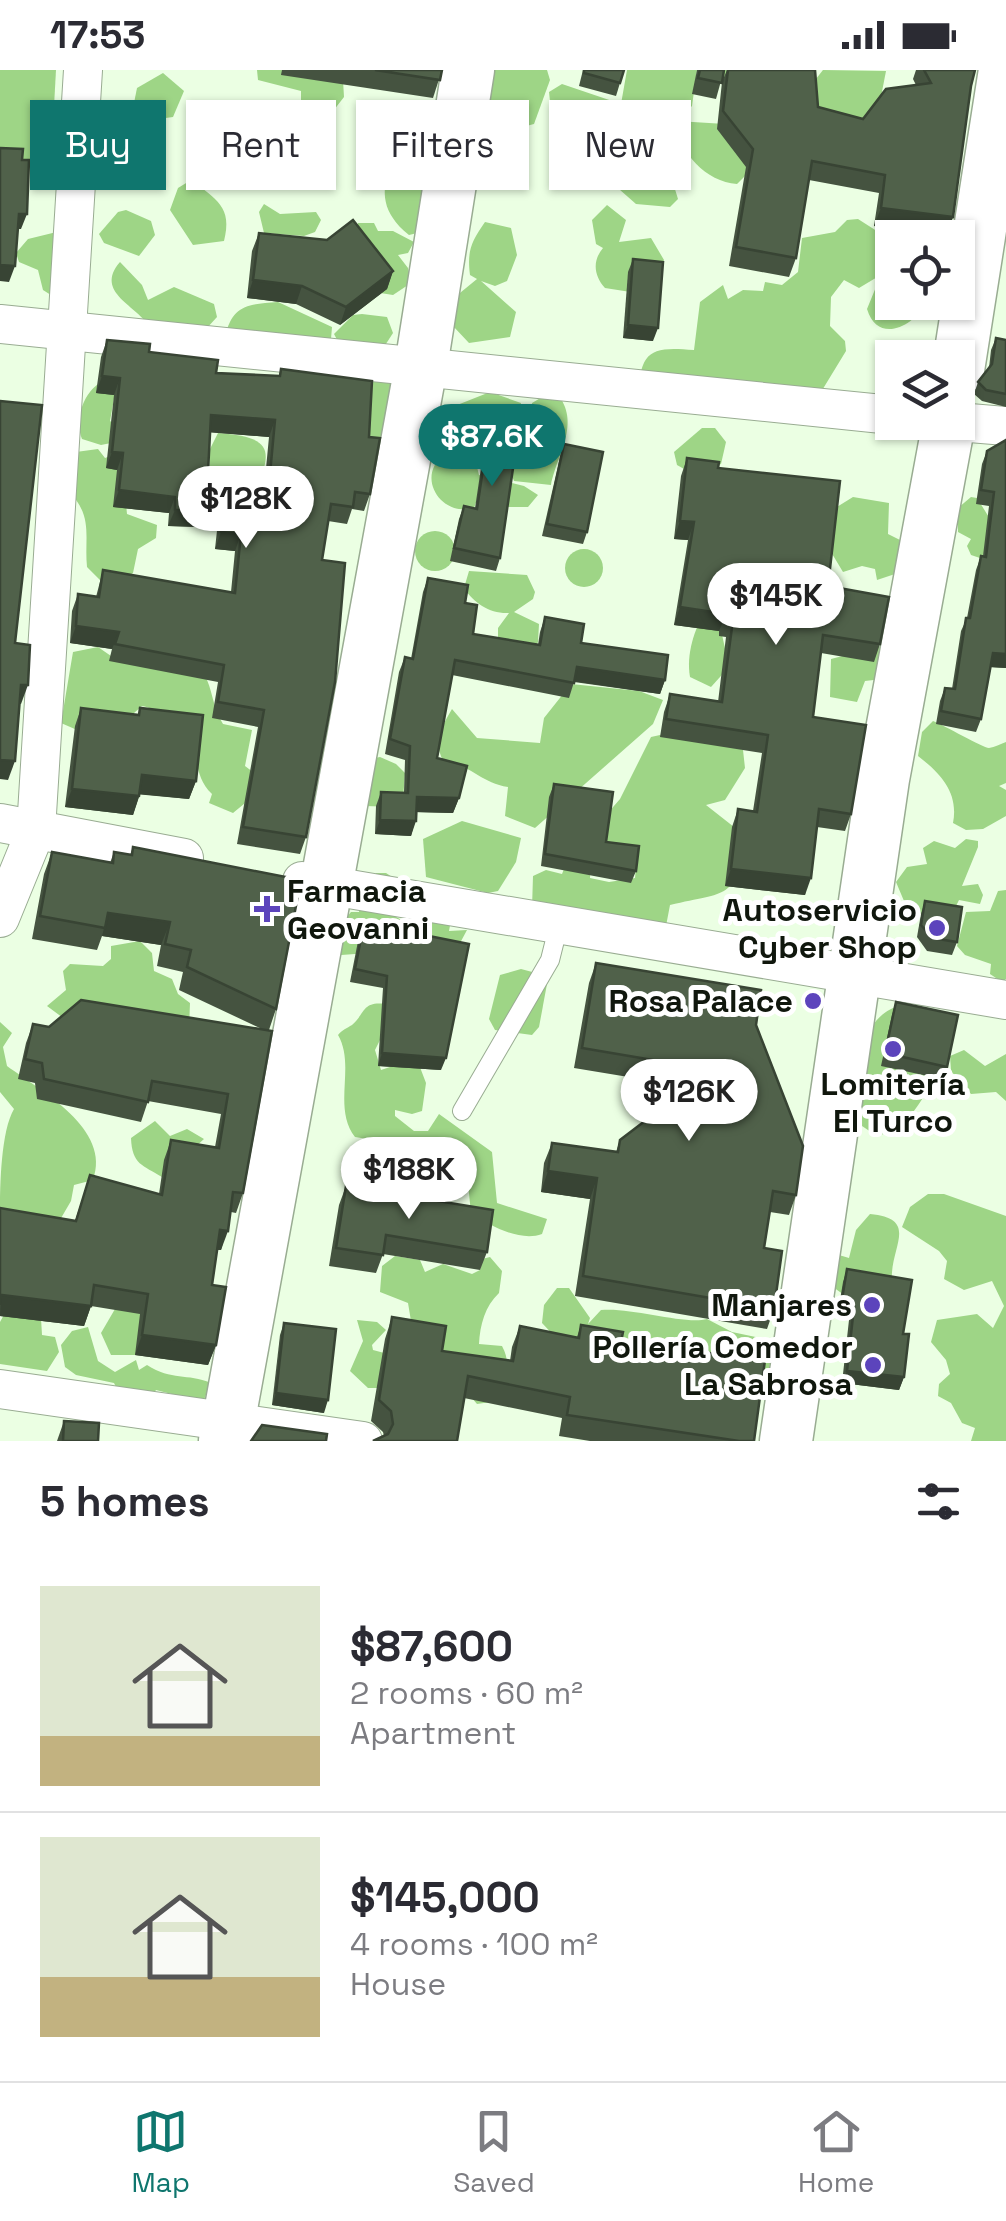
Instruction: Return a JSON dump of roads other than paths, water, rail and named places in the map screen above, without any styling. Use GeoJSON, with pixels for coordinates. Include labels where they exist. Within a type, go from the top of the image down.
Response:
{"type":"FeatureCollection","features":[{"type":"Feature","properties":{"kind":"main road"},"geometry":{"type":"LineString","coordinates":[[227,1430],[323,885],[421,366],[468,70]]}},
{"type":"Feature","properties":{"kind":"main road"},"geometry":{"type":"LineString","coordinates":[[963,340],[1005,70]]}},
{"type":"Feature","properties":{"kind":"main road"},"geometry":{"type":"LineString","coordinates":[[786,1441],[853,972],[946,440]]}},
{"type":"Feature","properties":{"kind":"street"},"geometry":{"type":"LineString","coordinates":[[0,918],[18,827],[66,332],[83,70]]}},
{"type":"Feature","properties":{"kind":"street"},"geometry":{"type":"LineString","coordinates":[[0,324],[875,413]]}},
{"type":"Feature","properties":{"kind":"street"},"geometry":{"type":"LineString","coordinates":[[975,423],[1006,426]]}},
{"type":"Feature","properties":{"kind":"street"},"geometry":{"type":"LineString","coordinates":[[18,827],[228,867]]}},
{"type":"Feature","properties":{"kind":"street"},"geometry":{"type":"LineString","coordinates":[[266,874],[1006,1000]]}},
{"type":"Feature","properties":{"kind":"street"},"geometry":{"type":"LineString","coordinates":[[0,1389],[227,1430],[364,1441]]}},
{"type":"Feature","properties":{"kind":"lane"},"geometry":{"type":"LineString","coordinates":[[462,1111],[550,960],[559,924]]}},
{"type":"Feature","properties":{"kind":"place","name":"Farmacia Geovanni"},"geometry":{"type":"Point","coordinates":[267,909]}},
{"type":"Feature","properties":{"kind":"place","name":"Autoservicio Cyber Shop"},"geometry":{"type":"Point","coordinates":[937,928]}},
{"type":"Feature","properties":{"kind":"place","name":"Rosa Palace"},"geometry":{"type":"Point","coordinates":[813,1001]}},
{"type":"Feature","properties":{"kind":"place","name":"Lomitería El Turco"},"geometry":{"type":"Point","coordinates":[893,1049]}},
{"type":"Feature","properties":{"kind":"place","name":"Manjares"},"geometry":{"type":"Point","coordinates":[872,1305]}},
{"type":"Feature","properties":{"kind":"place","name":"Pollería Comedor La Sabrosa"},"geometry":{"type":"Point","coordinates":[873,1365]}}]}
